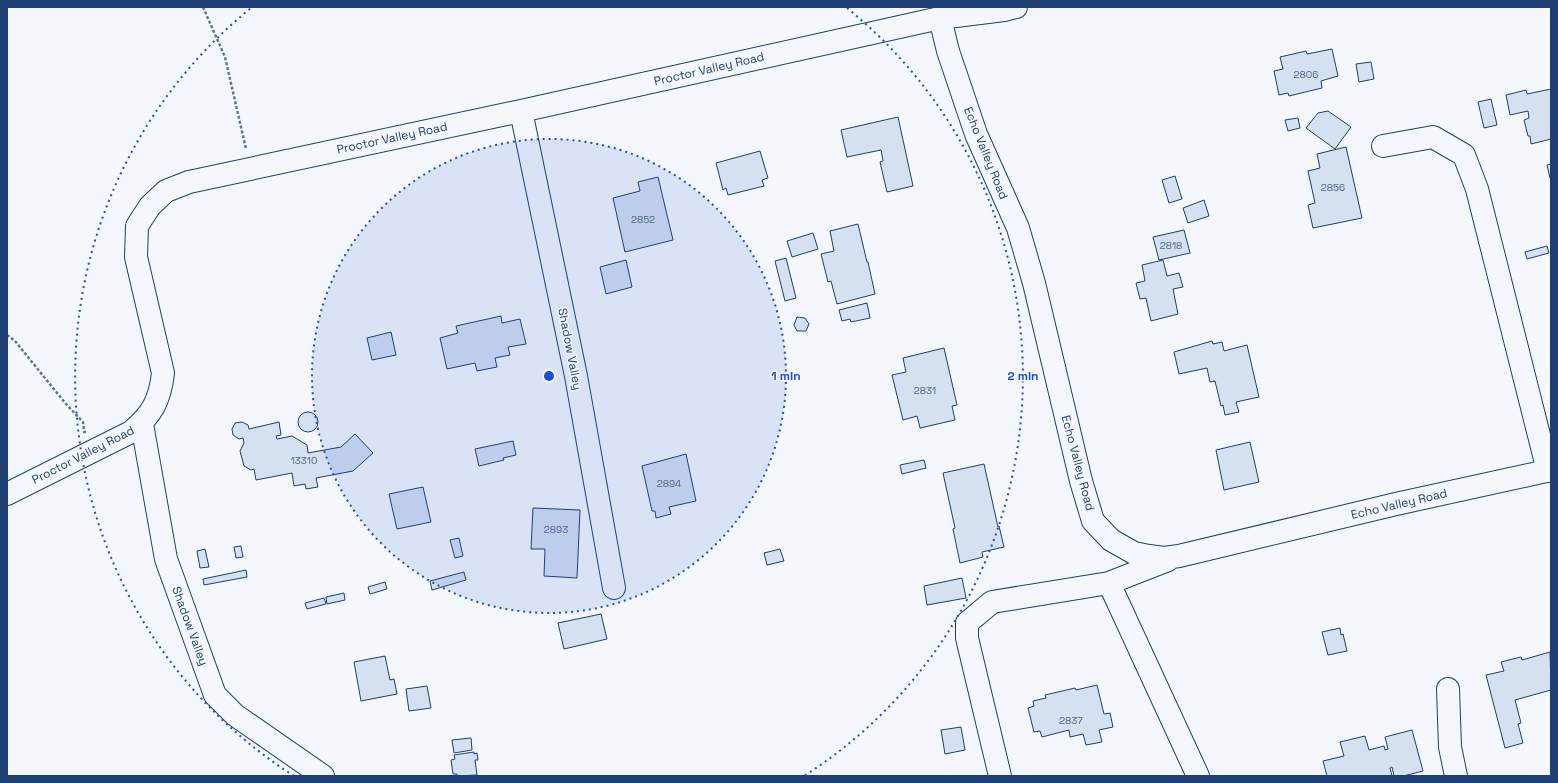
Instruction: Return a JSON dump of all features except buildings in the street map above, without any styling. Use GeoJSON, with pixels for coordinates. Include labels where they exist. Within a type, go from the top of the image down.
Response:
{"type":"FeatureCollection","features":[{"type":"Feature","properties":{"kind":"street","name":"Proctor Valley Road"},"geometry":{"type":"LineString","coordinates":[[7,494],[122,438],[142,424],[151,413],[157,401],[163,373],[136,257],[137,226],[150,206],[166,192],[189,182],[250,168],[522,111],[940,18],[1004,10],[1016,7]]}},
{"type":"Feature","properties":{"kind":"street","name":"Echo Valley Road"},"geometry":{"type":"LineString","coordinates":[[940,18],[948,51],[976,134],[1018,228],[1034,283],[1081,481],[1093,521],[1111,540],[1134,553],[1156,557],[1179,556],[1396,504],[1549,471]]}},
{"type":"Feature","properties":{"kind":"street","name":"Shadow Valley"},"geometry":{"type":"LineString","coordinates":[[522,111],[576,376],[614,588]]}},
{"type":"Feature","properties":{"kind":"street"},"geometry":{"type":"LineString","coordinates":[[1383,146],[1433,137],[1464,155],[1477,188],[1549,471]]}},
{"type":"Feature","properties":{"kind":"street","name":"Shadow Valley"},"geometry":{"type":"LineString","coordinates":[[142,424],[166,559],[215,695],[234,715],[323,776]]}},
{"type":"Feature","properties":{"kind":"street"},"geometry":{"type":"LineString","coordinates":[[1000,776],[967,638],[967,623],[992,602],[1108,582],[1179,556]]}},
{"type":"Feature","properties":{"kind":"street"},"geometry":{"type":"LineString","coordinates":[[1108,582],[1198,776]]}},
{"type":"Feature","properties":{"kind":"street"},"geometry":{"type":"LineString","coordinates":[[1448,689],[1450,747],[1456,776]]}},
{"type":"Feature","properties":{"kind":"path"},"geometry":{"type":"LineString","coordinates":[[203,7],[225,57],[250,168]]}},
{"type":"Feature","properties":{"kind":"path"},"geometry":{"type":"LineString","coordinates":[[7,335],[16,341],[66,404],[83,422],[84,432],[88,432]]}}]}
